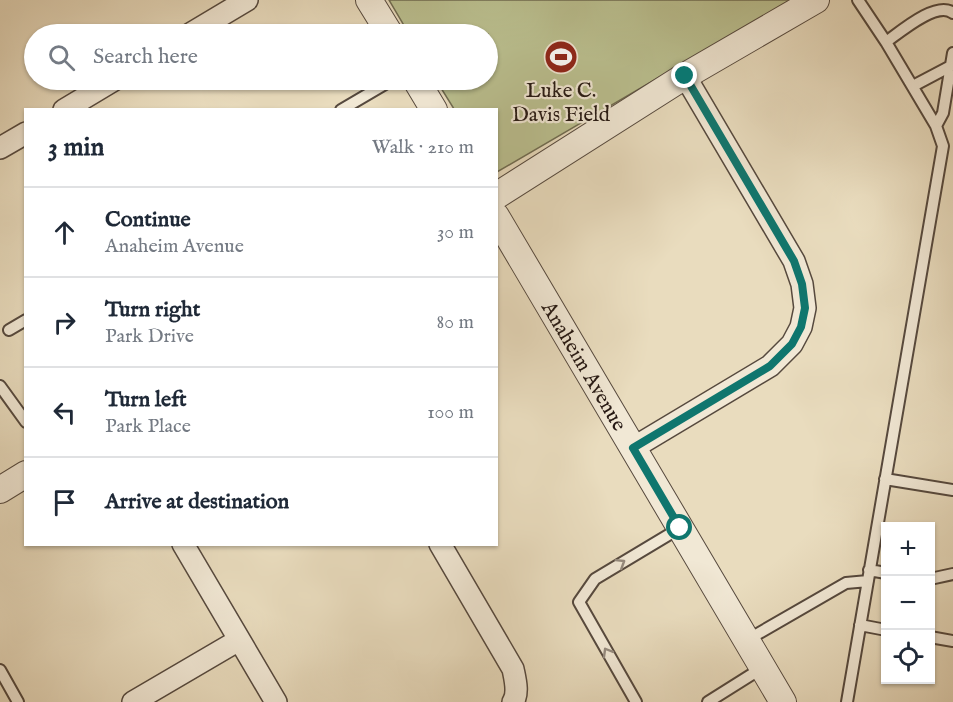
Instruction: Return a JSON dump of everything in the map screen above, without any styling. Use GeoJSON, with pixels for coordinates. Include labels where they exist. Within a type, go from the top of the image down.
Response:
{"type":"FeatureCollection","features":[{"type":"Feature","properties":{"kind":"street"},"geometry":{"type":"LineString","coordinates":[[207,24],[247,0]]}},
{"type":"Feature","properties":{"kind":"street"},"geometry":{"type":"LineString","coordinates":[[369,0],[384,24]]}},
{"type":"Feature","properties":{"kind":"street"},"geometry":{"type":"LineString","coordinates":[[498,195],[685,76],[816,0]]}},
{"type":"Feature","properties":{"kind":"street"},"geometry":{"type":"LineString","coordinates":[[633,448],[770,366],[792,344],[801,327],[805,308],[802,284],[794,261],[685,76]]}},
{"type":"Feature","properties":{"kind":"street"},"geometry":{"type":"LineString","coordinates":[[67,108],[97,90]]}},
{"type":"Feature","properties":{"kind":"street"},"geometry":{"type":"LineString","coordinates":[[422,90],[431,108]]}},
{"type":"Feature","properties":{"kind":"street"},"geometry":{"type":"LineString","coordinates":[[0,148],[24,134]]}},
{"type":"Feature","properties":{"kind":"street","name":"Anaheim Avenue"},"geometry":{"type":"LineString","coordinates":[[498,219],[783,702]]}},
{"type":"Feature","properties":{"kind":"street"},"geometry":{"type":"LineString","coordinates":[[0,490],[24,475]]}},
{"type":"Feature","properties":{"kind":"street"},"geometry":{"type":"LineString","coordinates":[[184,546],[276,702]]}},
{"type":"Feature","properties":{"kind":"street"},"geometry":{"type":"LineString","coordinates":[[441,546],[513,669],[516,684],[514,700]]}},
{"type":"Feature","properties":{"kind":"street"},"geometry":{"type":"LineString","coordinates":[[133,702],[239,640]]}},
{"type":"Feature","properties":{"kind":"lane"},"geometry":{"type":"LineString","coordinates":[[847,702],[942,152],[942,138],[936,126],[858,0]]}},
{"type":"Feature","properties":{"kind":"lane"},"geometry":{"type":"LineString","coordinates":[[886,42],[911,24],[939,10],[949,10],[953,13]]}},
{"type":"Feature","properties":{"kind":"lane"},"geometry":{"type":"LineString","coordinates":[[936,126],[943,113],[953,53]]}},
{"type":"Feature","properties":{"kind":"lane"},"geometry":{"type":"LineString","coordinates":[[912,86],[951,66]]}},
{"type":"Feature","properties":{"kind":"lane"},"geometry":{"type":"LineString","coordinates":[[344,108],[375,90]]}},
{"type":"Feature","properties":{"kind":"lane"},"geometry":{"type":"LineString","coordinates":[[9,330],[24,321]]}},
{"type":"Feature","properties":{"kind":"lane"},"geometry":{"type":"LineString","coordinates":[[0,386],[6,391],[24,419]]}},
{"type":"Feature","properties":{"kind":"lane"},"geometry":{"type":"LineString","coordinates":[[885,479],[953,490]]}},
{"type":"Feature","properties":{"kind":"lane"},"geometry":{"type":"LineString","coordinates":[[636,702],[579,602],[595,579],[680,528]]}},
{"type":"Feature","properties":{"kind":"lane"},"geometry":{"type":"LineString","coordinates":[[746,640],[846,583],[881,574]]}},
{"type":"Feature","properties":{"kind":"lane"},"geometry":{"type":"LineString","coordinates":[[935,578],[953,574]]}},
{"type":"Feature","properties":{"kind":"lane"},"geometry":{"type":"LineString","coordinates":[[860,625],[881,629]]}},
{"type":"Feature","properties":{"kind":"lane"},"geometry":{"type":"LineString","coordinates":[[935,638],[953,640]]}},
{"type":"Feature","properties":{"kind":"lane"},"geometry":{"type":"LineString","coordinates":[[708,702],[763,668]]}},
{"type":"Feature","properties":{"kind":"lane"},"geometry":{"type":"LineString","coordinates":[[0,670],[18,702]]}},
{"type":"Feature","properties":{"kind":"green space","name":"Luke C. Davis Field"},"geometry":{"type":"Polygon","coordinates":[[[389,0],[791,0],[498,171],[498,108],[453,108],[442,90],[498,90],[498,24],[403,24],[389,0]]]}},
{"type":"Feature","properties":{"kind":"place","name":"Luke C. Davis Field"},"geometry":{"type":"Point","coordinates":[561,57]}},
{"type":"Feature","properties":{"kind":"route"},"geometry":{"type":"LineString","coordinates":[[680,528],[633,448],[770,366],[792,344],[801,327],[805,308],[802,284],[794,261],[685,76]]}}]}
